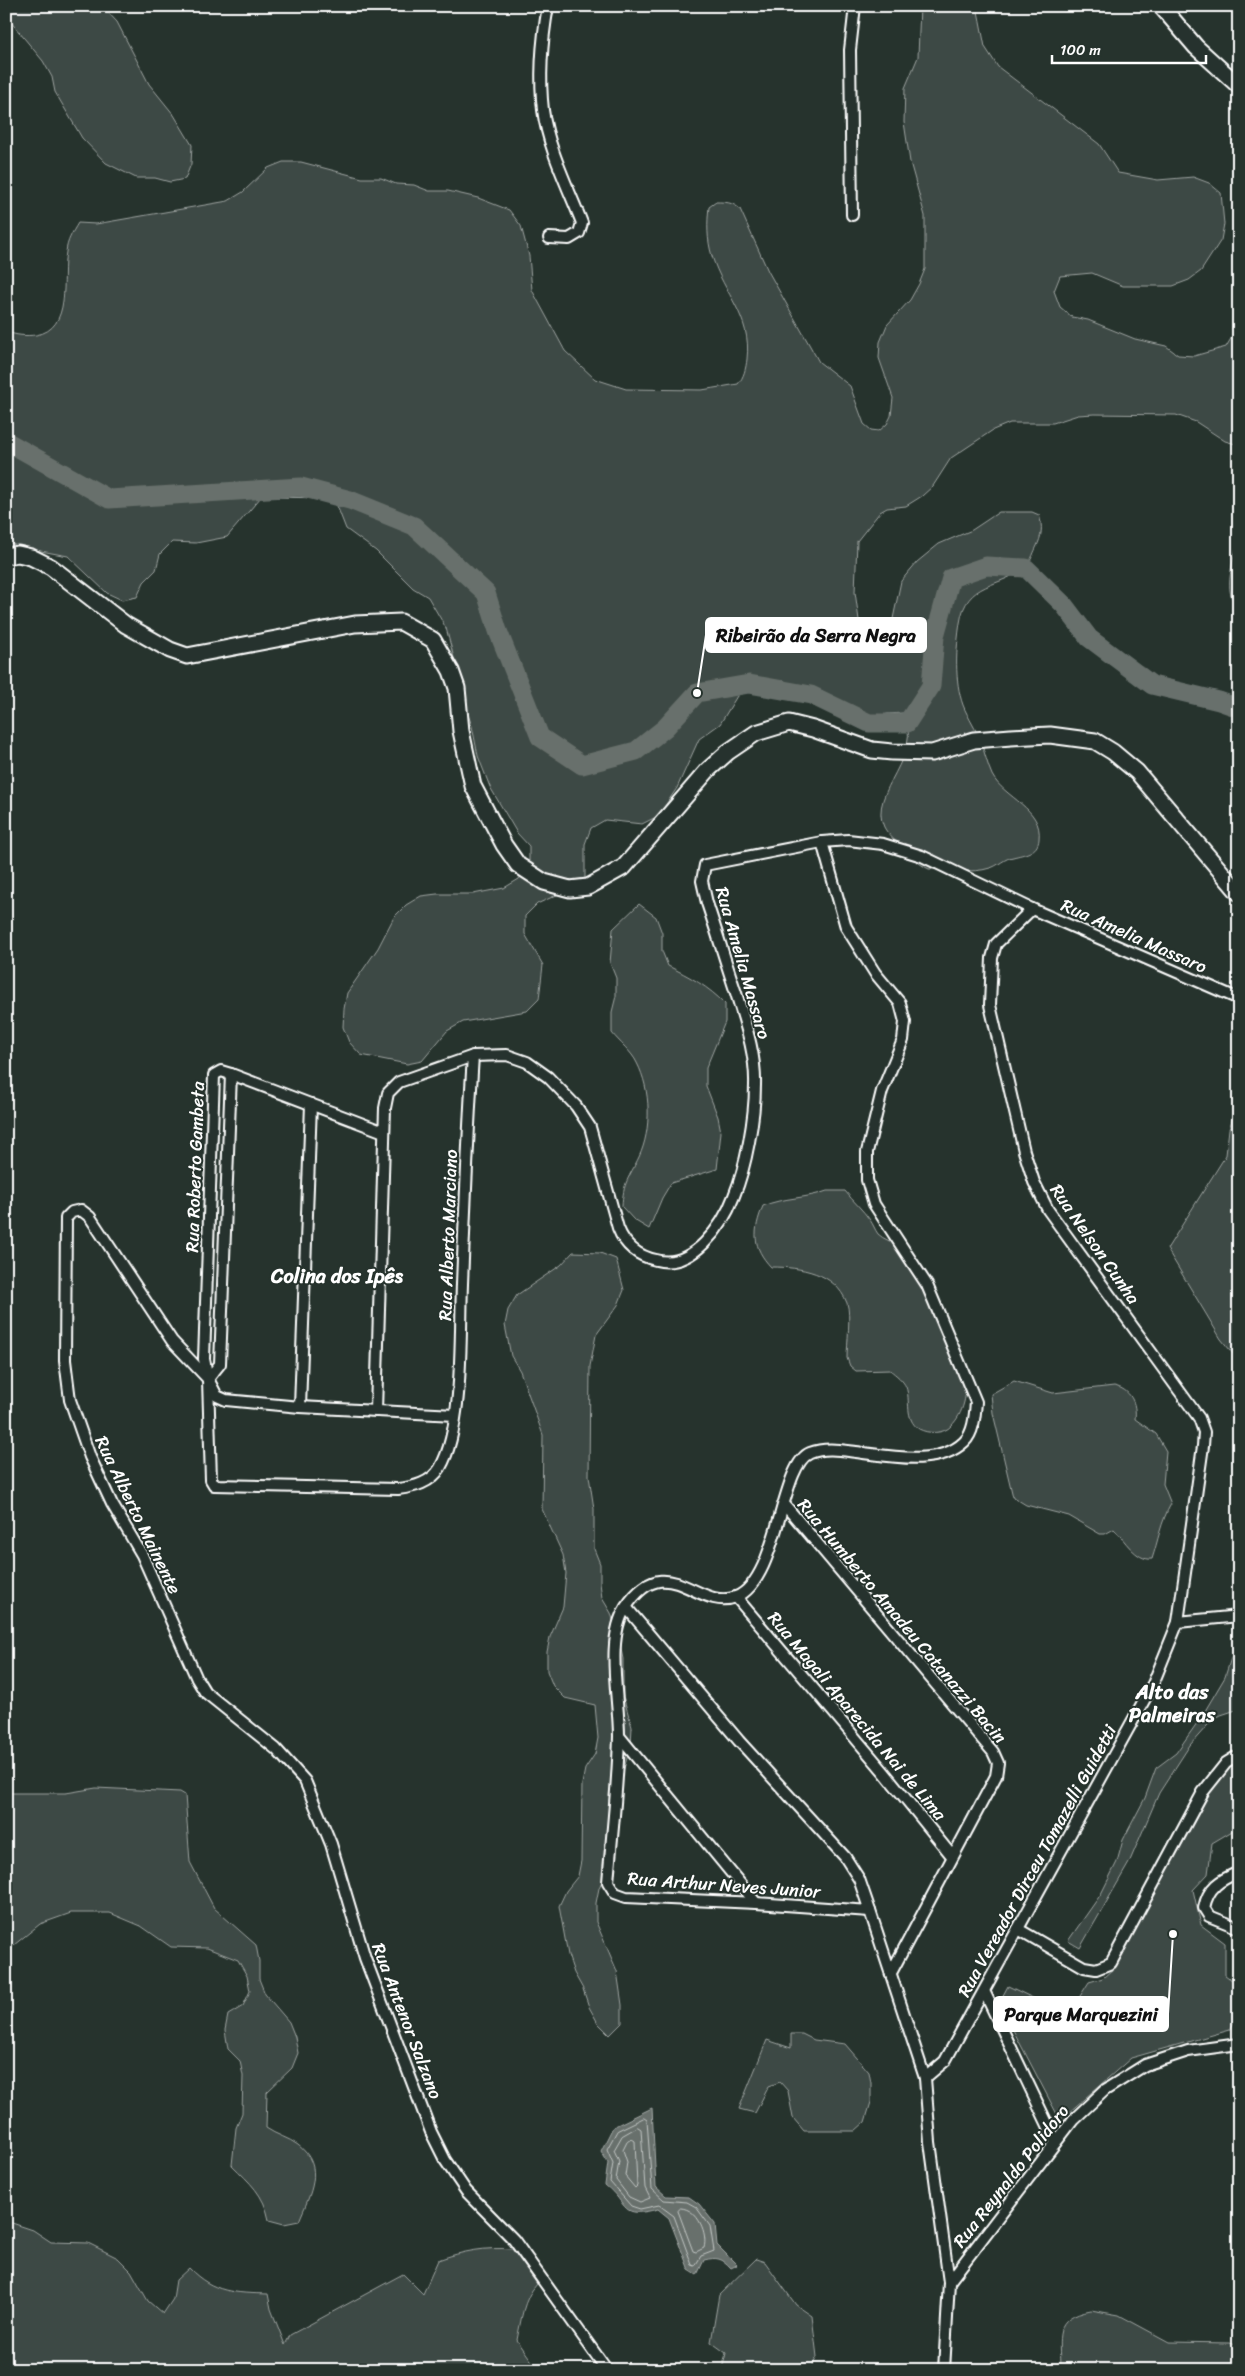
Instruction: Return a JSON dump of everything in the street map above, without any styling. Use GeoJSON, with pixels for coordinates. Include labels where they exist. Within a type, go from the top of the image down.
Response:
{"type":"FeatureCollection","features":[{"type":"Feature","properties":{"kind":"street"},"geometry":{"type":"LineString","coordinates":[[548,6],[542,60],[543,110],[550,139],[582,223],[579,233],[569,239],[549,238]]}},
{"type":"Feature","properties":{"kind":"street"},"geometry":{"type":"LineString","coordinates":[[852,216],[850,50],[855,6]]}},
{"type":"Feature","properties":{"kind":"street"},"geometry":{"type":"LineString","coordinates":[[1160,6],[1196,47],[1239,86]]}},
{"type":"Feature","properties":{"kind":"street"},"geometry":{"type":"LineString","coordinates":[[6,556],[18,554],[31,556],[51,567],[126,625],[164,647],[187,656],[355,624],[377,622],[401,622],[433,640],[451,671],[457,688],[461,731],[473,786],[504,845],[518,865],[544,882],[570,889],[588,887],[624,868],[708,770],[728,752],[756,733],[789,723],[813,729],[872,750],[892,752],[932,753],[974,740],[1011,737],[1050,735],[1095,741],[1113,752],[1137,772],[1239,893]]}},
{"type":"Feature","properties":{"kind":"street","name":"Rua Amelia Massaro"},"geometry":{"type":"LineString","coordinates":[[474,1056],[506,1055],[527,1062],[548,1077],[576,1106],[590,1127],[610,1202],[623,1241],[636,1252],[668,1263],[682,1260],[700,1248],[723,1218],[734,1196],[750,1138],[756,1086],[754,1056],[707,903],[702,881],[705,865],[822,842],[848,840],[891,846],[922,856],[1032,908],[1239,1000]]}},
{"type":"Feature","properties":{"kind":"street"},"geometry":{"type":"LineString","coordinates":[[736,1597],[749,1588],[766,1562],[797,1466],[809,1454],[830,1449],[919,1458],[946,1453],[965,1441],[974,1422],[976,1402],[927,1284],[874,1204],[867,1180],[867,1152],[882,1091],[903,1040],[905,1022],[900,1003],[875,973],[846,927],[822,842]]}},
{"type":"Feature","properties":{"kind":"street","name":"Rua Nelson Cunha"},"geometry":{"type":"LineString","coordinates":[[1032,908],[996,944],[992,958],[990,1005],[1031,1174],[1048,1210],[1199,1418],[1204,1432],[1203,1446]]}},
{"type":"Feature","properties":{"kind":"street"},"geometry":{"type":"LineString","coordinates":[[376,1411],[384,1132],[385,1108],[388,1094],[399,1082],[474,1056]]}},
{"type":"Feature","properties":{"kind":"street","name":"Rua Alberto Marciano"},"geometry":{"type":"LineString","coordinates":[[208,1379],[211,1480],[218,1487],[398,1489],[416,1487],[431,1478],[440,1468],[450,1439],[459,1383],[468,1129],[474,1056]]}},
{"type":"Feature","properties":{"kind":"street","name":"Rua Roberto Gambeta"},"geometry":{"type":"LineString","coordinates":[[221,1071],[232,1074],[220,1364],[208,1379],[204,1358],[214,1074],[221,1071]]}},
{"type":"Feature","properties":{"kind":"street"},"geometry":{"type":"LineString","coordinates":[[232,1074],[384,1132]]}},
{"type":"Feature","properties":{"kind":"street"},"geometry":{"type":"LineString","coordinates":[[300,1407],[311,1104]]}},
{"type":"Feature","properties":{"kind":"street","name":"Rua Alberto Mainente"},"geometry":{"type":"LineString","coordinates":[[196,1680],[142,1555],[112,1504],[90,1457],[70,1400],[65,1360],[66,1218],[72,1212],[81,1210],[90,1217],[172,1341],[208,1379]]}},
{"type":"Feature","properties":{"kind":"street"},"geometry":{"type":"LineString","coordinates":[[208,1379],[217,1396],[226,1400],[300,1407],[455,1415]]}},
{"type":"Feature","properties":{"kind":"street","name":"Rua Vereador Dirceu Tomazelli Guidetti"},"geometry":{"type":"LineString","coordinates":[[925,2078],[946,2061],[1153,1684],[1178,1622],[1203,1446]]}},
{"type":"Feature","properties":{"kind":"street","name":"Rua Humberto Amadeu Catanazzi Bacin"},"geometry":{"type":"LineString","coordinates":[[784,1504],[993,1752],[998,1763],[996,1776],[892,1971]]}},
{"type":"Feature","properties":{"kind":"street","name":"Rua Arthur Neves Junior"},"geometry":{"type":"LineString","coordinates":[[736,1597],[715,1598],[678,1582],[659,1581],[642,1588],[626,1606],[618,1623],[615,1644],[619,1736],[608,1882],[615,1893],[626,1898],[756,1903],[870,1911]]}},
{"type":"Feature","properties":{"kind":"street","name":"Rua Magali Aparecida Nai de Lima"},"geometry":{"type":"LineString","coordinates":[[736,1597],[884,1772],[952,1856]]}},
{"type":"Feature","properties":{"kind":"street"},"geometry":{"type":"LineString","coordinates":[[626,1606],[739,1741],[845,1857],[859,1879],[892,1971],[925,2078],[930,2142],[949,2282],[944,2370]]}},
{"type":"Feature","properties":{"kind":"street"},"geometry":{"type":"LineString","coordinates":[[1178,1622],[1239,1616]]}},
{"type":"Feature","properties":{"kind":"street","name":"Rua Antenor Salzano"},"geometry":{"type":"LineString","coordinates":[[196,1680],[205,1692],[276,1749],[305,1780],[331,1844],[365,1958],[431,2132],[445,2160],[466,2191],[514,2240],[607,2370]]}},
{"type":"Feature","properties":{"kind":"street"},"geometry":{"type":"LineString","coordinates":[[619,1736],[756,1903]]}},
{"type":"Feature","properties":{"kind":"street"},"geometry":{"type":"LineString","coordinates":[[1018,1929],[1084,1967],[1096,1969],[1111,1963],[1203,1792],[1226,1763],[1239,1755]]}},
{"type":"Feature","properties":{"kind":"street"},"geometry":{"type":"LineString","coordinates":[[1239,1872],[1214,1884],[1206,1897],[1204,1908],[1209,1916],[1239,1928]]}},
{"type":"Feature","properties":{"kind":"street"},"geometry":{"type":"LineString","coordinates":[[984,1991],[1056,2142]]}},
{"type":"Feature","properties":{"kind":"street","name":"Rua Reynaldo Polidoro"},"geometry":{"type":"LineString","coordinates":[[949,2282],[1073,2120],[1106,2090],[1145,2065],[1188,2051],[1239,2044]]}},
{"type":"Feature","properties":{"kind":"shaded area"},"geometry":{"type":"Polygon","coordinates":[[[6,6],[102,6],[117,22],[149,84],[174,115],[192,145],[191,164],[185,179],[170,182],[155,178],[136,178],[106,163],[82,138],[55,92],[52,77],[43,61],[10,21],[6,21],[6,6]]]}},
{"type":"Feature","properties":{"kind":"shaded area"},"geometry":{"type":"Polygon","coordinates":[[[920,6],[977,6],[985,47],[998,67],[1099,144],[1118,173],[1158,180],[1193,177],[1209,183],[1221,193],[1224,224],[1221,240],[1201,271],[1189,280],[1173,286],[1123,286],[1092,273],[1060,276],[1054,291],[1060,307],[1072,317],[1088,320],[1135,339],[1166,346],[1178,355],[1194,356],[1226,347],[1239,325],[1239,445],[1225,441],[1196,422],[1176,415],[1094,414],[1078,415],[1053,423],[1010,423],[993,430],[951,458],[933,486],[922,496],[906,506],[887,508],[880,512],[857,541],[855,592],[859,620],[864,638],[870,644],[878,644],[887,640],[890,633],[901,581],[917,562],[939,544],[972,530],[999,512],[1032,512],[1039,515],[1041,535],[1032,558],[1027,565],[1015,574],[977,592],[969,599],[963,609],[957,654],[960,695],[979,738],[992,775],[1035,819],[1039,828],[1038,844],[1030,852],[1010,858],[983,870],[960,871],[929,869],[925,867],[902,848],[888,833],[884,827],[881,814],[883,800],[903,758],[907,743],[908,728],[903,713],[887,714],[871,721],[843,719],[816,705],[785,681],[760,682],[752,685],[737,696],[720,724],[699,739],[677,788],[658,816],[642,824],[605,820],[591,828],[585,844],[585,878],[583,883],[537,904],[525,916],[525,934],[543,965],[539,999],[527,1011],[463,1022],[447,1031],[422,1061],[407,1064],[361,1055],[349,1042],[343,1027],[347,993],[378,948],[394,917],[406,905],[421,896],[473,894],[504,888],[519,879],[529,864],[529,846],[517,833],[490,787],[478,756],[472,726],[460,692],[446,628],[428,597],[413,588],[376,551],[346,529],[334,498],[261,497],[227,537],[196,543],[172,542],[160,554],[156,570],[144,582],[137,597],[122,600],[107,593],[68,556],[19,547],[6,541],[6,331],[13,334],[36,335],[48,331],[56,323],[63,301],[67,248],[70,237],[78,223],[96,224],[228,201],[243,192],[268,168],[283,162],[301,162],[362,178],[381,178],[396,184],[414,185],[429,191],[448,191],[478,198],[509,210],[521,226],[529,256],[532,290],[565,351],[595,379],[626,389],[702,390],[738,384],[747,362],[745,330],[736,306],[717,270],[710,250],[708,232],[709,207],[716,202],[726,202],[740,209],[768,271],[819,362],[850,386],[864,424],[871,430],[879,431],[887,424],[891,416],[893,398],[879,358],[880,342],[887,325],[910,300],[925,269],[925,216],[910,162],[904,122],[905,88],[918,57],[920,6]]]}},
{"type":"Feature","properties":{"kind":"shaded area"},"geometry":{"type":"Polygon","coordinates":[[[1239,538],[1239,606],[1233,601],[1230,593],[1230,574],[1239,538]]]}},
{"type":"Feature","properties":{"kind":"shaded area"},"geometry":{"type":"Polygon","coordinates":[[[639,904],[656,917],[662,933],[662,951],[668,966],[698,982],[725,1004],[725,1022],[706,1068],[706,1086],[718,1117],[721,1132],[717,1169],[671,1183],[662,1198],[649,1229],[634,1220],[622,1207],[625,1186],[639,1157],[646,1134],[648,1110],[645,1085],[635,1059],[612,1033],[612,1012],[616,996],[616,978],[610,963],[613,929],[639,904]]]}},
{"type":"Feature","properties":{"kind":"shaded area"},"geometry":{"type":"Polygon","coordinates":[[[1239,1098],[1239,1361],[1221,1339],[1167,1249],[1226,1155],[1229,1129],[1239,1098]]]}},
{"type":"Feature","properties":{"kind":"shaded area"},"geometry":{"type":"Polygon","coordinates":[[[827,1191],[845,1191],[867,1216],[878,1234],[897,1245],[903,1252],[947,1332],[963,1368],[966,1383],[962,1409],[951,1426],[944,1431],[927,1432],[914,1425],[911,1420],[906,1387],[890,1370],[856,1371],[850,1366],[847,1358],[848,1308],[847,1303],[834,1284],[815,1273],[805,1270],[771,1267],[760,1253],[757,1246],[756,1231],[763,1206],[827,1191]]]}},
{"type":"Feature","properties":{"kind":"shaded area"},"geometry":{"type":"Polygon","coordinates":[[[573,1252],[600,1253],[616,1259],[624,1290],[618,1305],[596,1335],[590,1366],[589,1476],[594,1509],[594,1549],[600,1564],[602,1598],[611,1613],[620,1644],[623,1659],[623,1696],[632,1727],[631,1745],[622,1775],[612,1858],[599,1888],[596,1903],[596,1922],[617,1971],[622,2005],[622,2023],[610,2035],[598,2023],[574,1973],[568,1955],[559,1906],[566,1891],[578,1876],[581,1861],[582,1784],[585,1769],[595,1754],[598,1738],[595,1705],[565,1698],[553,1686],[547,1671],[547,1652],[550,1637],[563,1607],[566,1573],[563,1555],[542,1509],[543,1435],[520,1371],[511,1356],[505,1325],[508,1310],[517,1295],[561,1265],[573,1252]]]}},
{"type":"Feature","properties":{"kind":"shaded area"},"geometry":{"type":"Polygon","coordinates":[[[1014,1381],[1053,1393],[1114,1386],[1128,1394],[1135,1408],[1135,1419],[1156,1434],[1166,1451],[1163,1484],[1171,1504],[1162,1524],[1152,1559],[1141,1557],[1131,1549],[1114,1529],[1105,1534],[1100,1534],[1069,1516],[1026,1505],[1013,1497],[993,1413],[991,1394],[1014,1381]]]}},
{"type":"Feature","properties":{"kind":"shaded area"},"geometry":{"type":"Polygon","coordinates":[[[1231,1658],[1239,1658],[1239,1709],[1215,1717],[1190,1745],[1159,1793],[1129,1863],[1080,1948],[1068,1941],[1101,1894],[1117,1862],[1123,1840],[1145,1798],[1156,1768],[1176,1753],[1202,1716],[1225,1677],[1231,1658]]]}},
{"type":"Feature","properties":{"kind":"shaded area"},"geometry":{"type":"Polygon","coordinates":[[[1239,1759],[1239,1827],[1212,1843],[1208,1874],[1193,1890],[1201,1925],[1225,1943],[1225,1975],[1239,1985],[1239,2013],[1230,2030],[1131,2058],[1060,2120],[999,2003],[1008,1986],[1068,2015],[1089,1982],[1103,1978],[1115,1967],[1212,1789],[1229,1765],[1239,1759]]]}},
{"type":"Feature","properties":{"kind":"shaded area"},"geometry":{"type":"Polygon","coordinates":[[[96,1788],[180,1792],[185,1795],[190,1862],[214,1908],[256,1945],[259,1961],[259,1979],[265,1994],[289,2022],[295,2037],[298,2053],[292,2068],[267,2092],[266,2128],[298,2145],[307,2153],[312,2162],[314,2172],[311,2191],[299,2221],[284,2224],[269,2220],[260,2196],[232,2165],[236,2128],[242,2113],[243,2076],[240,2061],[228,2049],[225,2030],[228,2015],[243,2006],[250,1991],[247,1976],[238,1960],[207,1948],[171,1947],[141,1926],[110,1913],[71,1913],[40,1924],[9,1949],[6,1955],[6,1789],[11,1793],[66,1793],[96,1788]]]}},
{"type":"Feature","properties":{"kind":"shaded area"},"geometry":{"type":"Polygon","coordinates":[[[791,2034],[802,2034],[814,2040],[845,2044],[869,2072],[871,2102],[865,2122],[855,2131],[804,2131],[793,2118],[788,2091],[780,2082],[769,2086],[755,2113],[739,2109],[767,2040],[791,2048],[791,2034]]]}},
{"type":"Feature","properties":{"kind":"shaded area"},"geometry":{"type":"Polygon","coordinates":[[[6,2221],[33,2230],[51,2242],[88,2243],[118,2258],[131,2271],[148,2301],[163,2314],[173,2299],[176,2280],[189,2268],[207,2282],[225,2290],[268,2294],[271,2309],[285,2345],[290,2335],[403,2274],[423,2294],[438,2260],[474,2250],[512,2249],[537,2284],[526,2303],[517,2340],[538,2370],[6,2370],[6,2221]]]}},
{"type":"Feature","properties":{"kind":"shaded area"},"geometry":{"type":"Polygon","coordinates":[[[756,2259],[765,2262],[796,2305],[812,2316],[817,2357],[810,2370],[728,2370],[723,2366],[726,2353],[711,2342],[719,2295],[756,2259]]]}},
{"type":"Feature","properties":{"kind":"shaded area"},"geometry":{"type":"Polygon","coordinates":[[[1091,2310],[1119,2315],[1169,2342],[1230,2343],[1239,2346],[1239,2370],[1060,2370],[1060,2338],[1064,2323],[1078,2313],[1091,2310]]]}},
{"type":"Feature","properties":{"kind":"water"},"geometry":{"type":"Polygon","coordinates":[[[652,2108],[656,2187],[666,2196],[689,2197],[699,2204],[715,2224],[717,2245],[737,2265],[731,2268],[719,2259],[704,2260],[697,2275],[689,2270],[669,2218],[658,2209],[646,2212],[631,2211],[605,2185],[608,2163],[601,2151],[613,2127],[652,2108]]]}},
{"type":"Feature","properties":{"kind":"waterway"},"geometry":{"type":"LineString","coordinates":[[6,441],[109,499],[301,487],[350,500],[414,526],[486,593],[498,631],[540,737],[582,765],[636,751],[665,728],[697,693],[749,684],[811,695],[869,723],[907,723],[931,686],[935,636],[951,578],[986,566],[1026,568],[1064,605],[1089,638],[1152,685],[1219,701],[1239,708]]}},
{"type":"Feature","properties":{"kind":"place","name":"Ribeirão da Serra Negra"},"geometry":{"type":"Point","coordinates":[697,693]}},
{"type":"Feature","properties":{"kind":"place","name":"Parque Marquezini"},"geometry":{"type":"Point","coordinates":[1173,1934]}},
{"type":"Feature","properties":{"kind":"district","name":"Colina dos Ipês"},"geometry":{"type":"Point","coordinates":[337,1276]}},
{"type":"Feature","properties":{"kind":"district","name":"Alto das Palmeiras"},"geometry":{"type":"Point","coordinates":[1172,1704]}}]}
